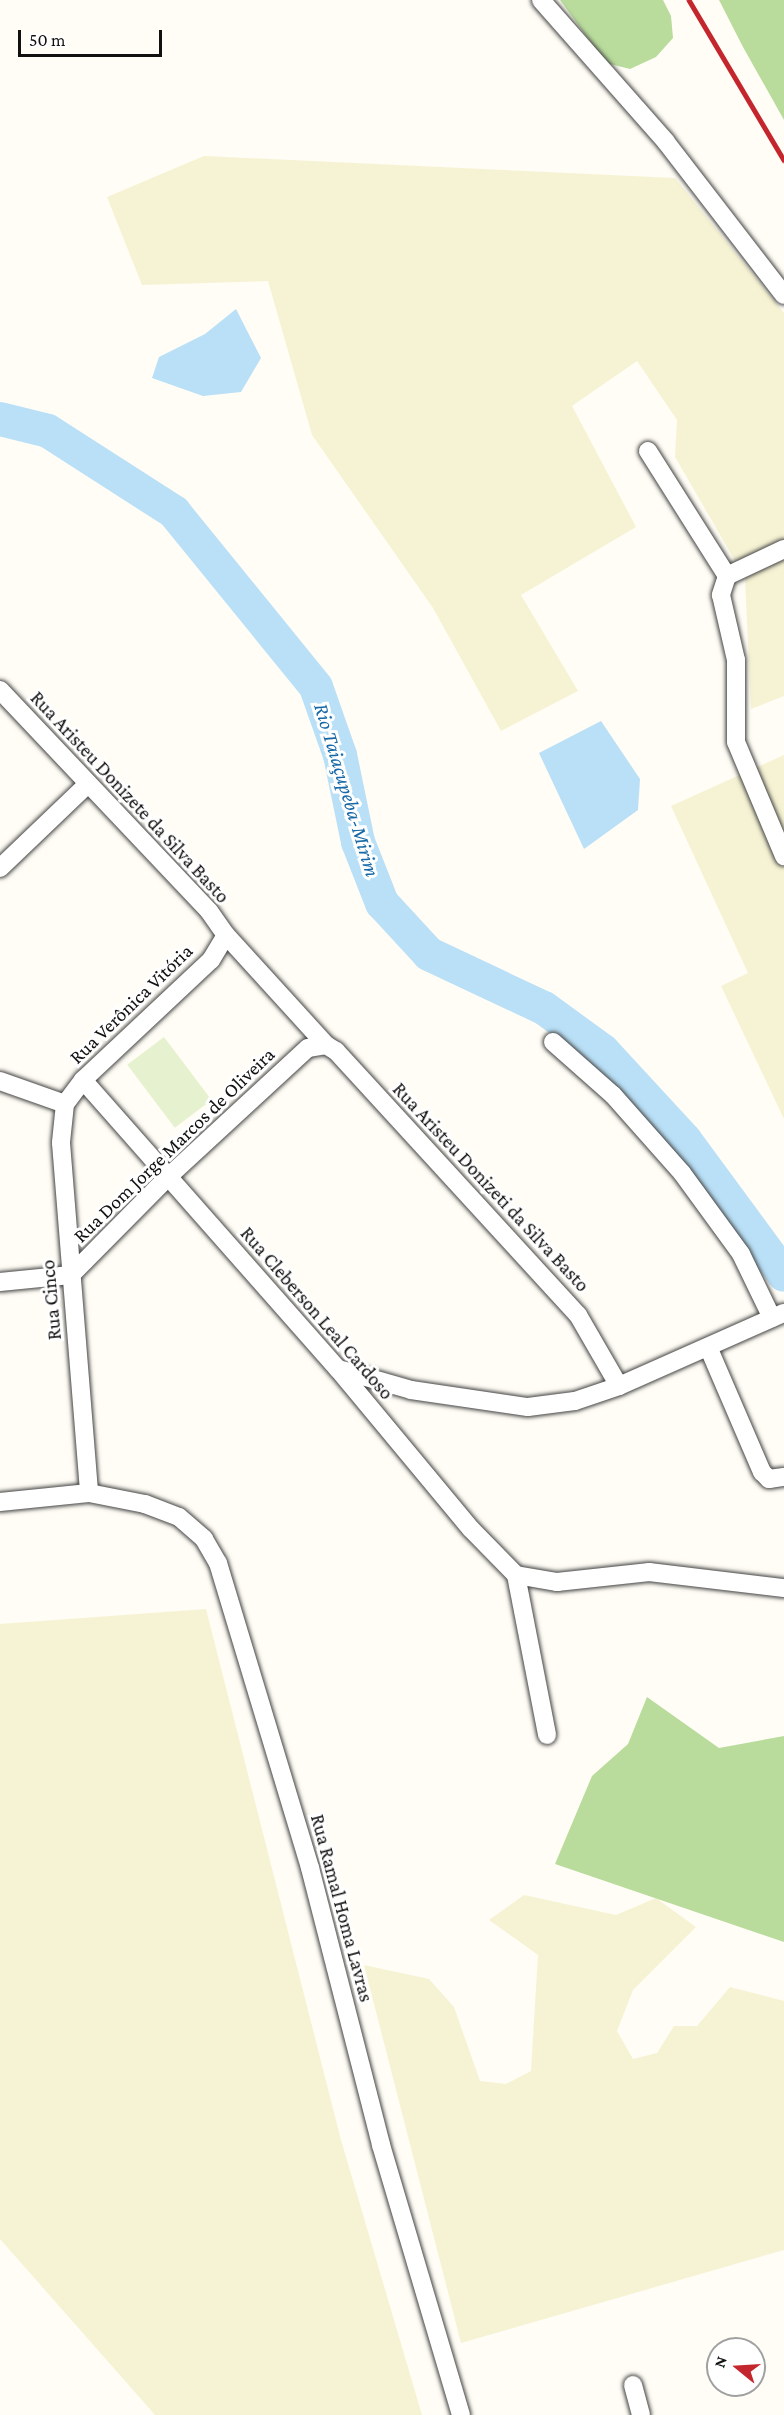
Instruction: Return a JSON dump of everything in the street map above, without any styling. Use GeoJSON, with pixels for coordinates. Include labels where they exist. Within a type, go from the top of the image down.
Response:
{"type":"FeatureCollection","features":[{"type":"Feature","properties":{"kind":"street"},"geometry":{"type":"LineString","coordinates":[[541,0],[666,142],[784,295]]}},
{"type":"Feature","properties":{"kind":"street"},"geometry":{"type":"LineString","coordinates":[[648,451],[727,576]]}},
{"type":"Feature","properties":{"kind":"street"},"geometry":{"type":"LineString","coordinates":[[784,549],[727,576],[721,595],[736,660],[736,742],[784,856]]}},
{"type":"Feature","properties":{"kind":"street","name":"Rua Aristeu Donizete da Silva Basto"},"geometry":{"type":"LineString","coordinates":[[0,690],[209,911],[226,936],[317,1046]]}},
{"type":"Feature","properties":{"kind":"street"},"geometry":{"type":"LineString","coordinates":[[0,868],[87,784]]}},
{"type":"Feature","properties":{"kind":"street","name":"Rua Verônica Vitória"},"geometry":{"type":"LineString","coordinates":[[65,1104],[83,1080],[211,960],[226,936]]}},
{"type":"Feature","properties":{"kind":"street"},"geometry":{"type":"LineString","coordinates":[[338,1369],[411,1390],[528,1407],[575,1401],[619,1386],[709,1349],[778,1316],[741,1254],[682,1173],[613,1095],[553,1042]]}},
{"type":"Feature","properties":{"kind":"street","name":"Rua Dom Jorge Marcos de Oliveira"},"geometry":{"type":"LineString","coordinates":[[71,1275],[168,1177],[317,1046]]}},
{"type":"Feature","properties":{"kind":"street","name":"Rua Aristeu Donizeti da Silva Basto"},"geometry":{"type":"LineString","coordinates":[[317,1046],[336,1050],[578,1315],[619,1386]]}},
{"type":"Feature","properties":{"kind":"street","name":"Rua Cleberson Leal Cardoso"},"geometry":{"type":"LineString","coordinates":[[83,1080],[338,1369],[471,1529],[516,1575]]}},
{"type":"Feature","properties":{"kind":"street"},"geometry":{"type":"LineString","coordinates":[[0,1081],[65,1104]]}},
{"type":"Feature","properties":{"kind":"street","name":"Rua Cinco"},"geometry":{"type":"LineString","coordinates":[[65,1104],[61,1143],[89,1493]]}},
{"type":"Feature","properties":{"kind":"street"},"geometry":{"type":"LineString","coordinates":[[0,1282],[71,1275]]}},
{"type":"Feature","properties":{"kind":"street"},"geometry":{"type":"LineString","coordinates":[[709,1349],[762,1472],[769,1479],[784,1477]]}},
{"type":"Feature","properties":{"kind":"street","name":"Rua Ramal Homa Lavras"},"geometry":{"type":"LineString","coordinates":[[0,1502],[89,1493],[145,1504],[179,1517],[204,1539],[218,1563],[310,1868],[381,2145],[461,2415]]}},
{"type":"Feature","properties":{"kind":"street"},"geometry":{"type":"LineString","coordinates":[[547,1735],[516,1575],[557,1582],[650,1572],[784,1588]]}},
{"type":"Feature","properties":{"kind":"street"},"geometry":{"type":"LineString","coordinates":[[633,2385],[641,2415]]}},
{"type":"Feature","properties":{"kind":"shaded area"},"geometry":{"type":"Polygon","coordinates":[[[204,156],[675,178],[784,313],[784,696],[751,709],[745,578],[675,457],[677,420],[637,361],[572,406],[636,527],[521,595],[578,691],[501,731],[433,608],[312,435],[268,281],[142,285],[107,197],[204,156]]]}},
{"type":"Feature","properties":{"kind":"shaded area"},"geometry":{"type":"Polygon","coordinates":[[[784,755],[784,1119],[721,986],[748,973],[671,806],[784,755]]]}},
{"type":"Feature","properties":{"kind":"shaded area"},"geometry":{"type":"Polygon","coordinates":[[[206,1609],[341,2140],[422,2415],[155,2415],[0,2239],[0,1624],[206,1609]]]}},
{"type":"Feature","properties":{"kind":"shaded area"},"geometry":{"type":"Polygon","coordinates":[[[524,1895],[616,1915],[656,1898],[696,1927],[633,1990],[617,2031],[633,2059],[657,2053],[674,2026],[697,2026],[730,1987],[784,2001],[784,2250],[461,2343],[364,1965],[429,1979],[454,2007],[480,2081],[506,2084],[531,2071],[538,1955],[489,1920],[524,1895]]]}},
{"type":"Feature","properties":{"kind":"green space"},"geometry":{"type":"Polygon","coordinates":[[[560,0],[663,0],[671,16],[673,38],[656,57],[630,69],[606,63],[560,0]]]}},
{"type":"Feature","properties":{"kind":"green space"},"geometry":{"type":"Polygon","coordinates":[[[719,0],[784,0],[784,120],[743,47],[719,0]]]}},
{"type":"Feature","properties":{"kind":"green space"},"geometry":{"type":"Polygon","coordinates":[[[164,1037],[212,1100],[175,1128],[127,1065],[164,1037]]]}},
{"type":"Feature","properties":{"kind":"green space"},"geometry":{"type":"Polygon","coordinates":[[[647,1697],[719,1748],[784,1736],[784,1942],[555,1864],[592,1776],[628,1744],[647,1697]]]}},
{"type":"Feature","properties":{"kind":"water"},"geometry":{"type":"Polygon","coordinates":[[[236,309],[261,358],[241,392],[203,396],[152,378],[159,357],[205,334],[236,309]]]}},
{"type":"Feature","properties":{"kind":"water"},"geometry":{"type":"Polygon","coordinates":[[[601,721],[640,779],[638,810],[584,849],[539,753],[601,721]]]}},
{"type":"Feature","properties":{"kind":"waterway","name":"Rio Taiaçupeba-Mirim"},"geometry":{"type":"LineString","coordinates":[[0,419],[48,431],[174,512],[316,687],[340,755],[358,842],[382,903],[429,954],[544,1008],[603,1051],[685,1140],[784,1275]]}},
{"type":"Feature","properties":{"kind":"railway"},"geometry":{"type":"LineString","coordinates":[[689,0],[784,160]]}}]}
